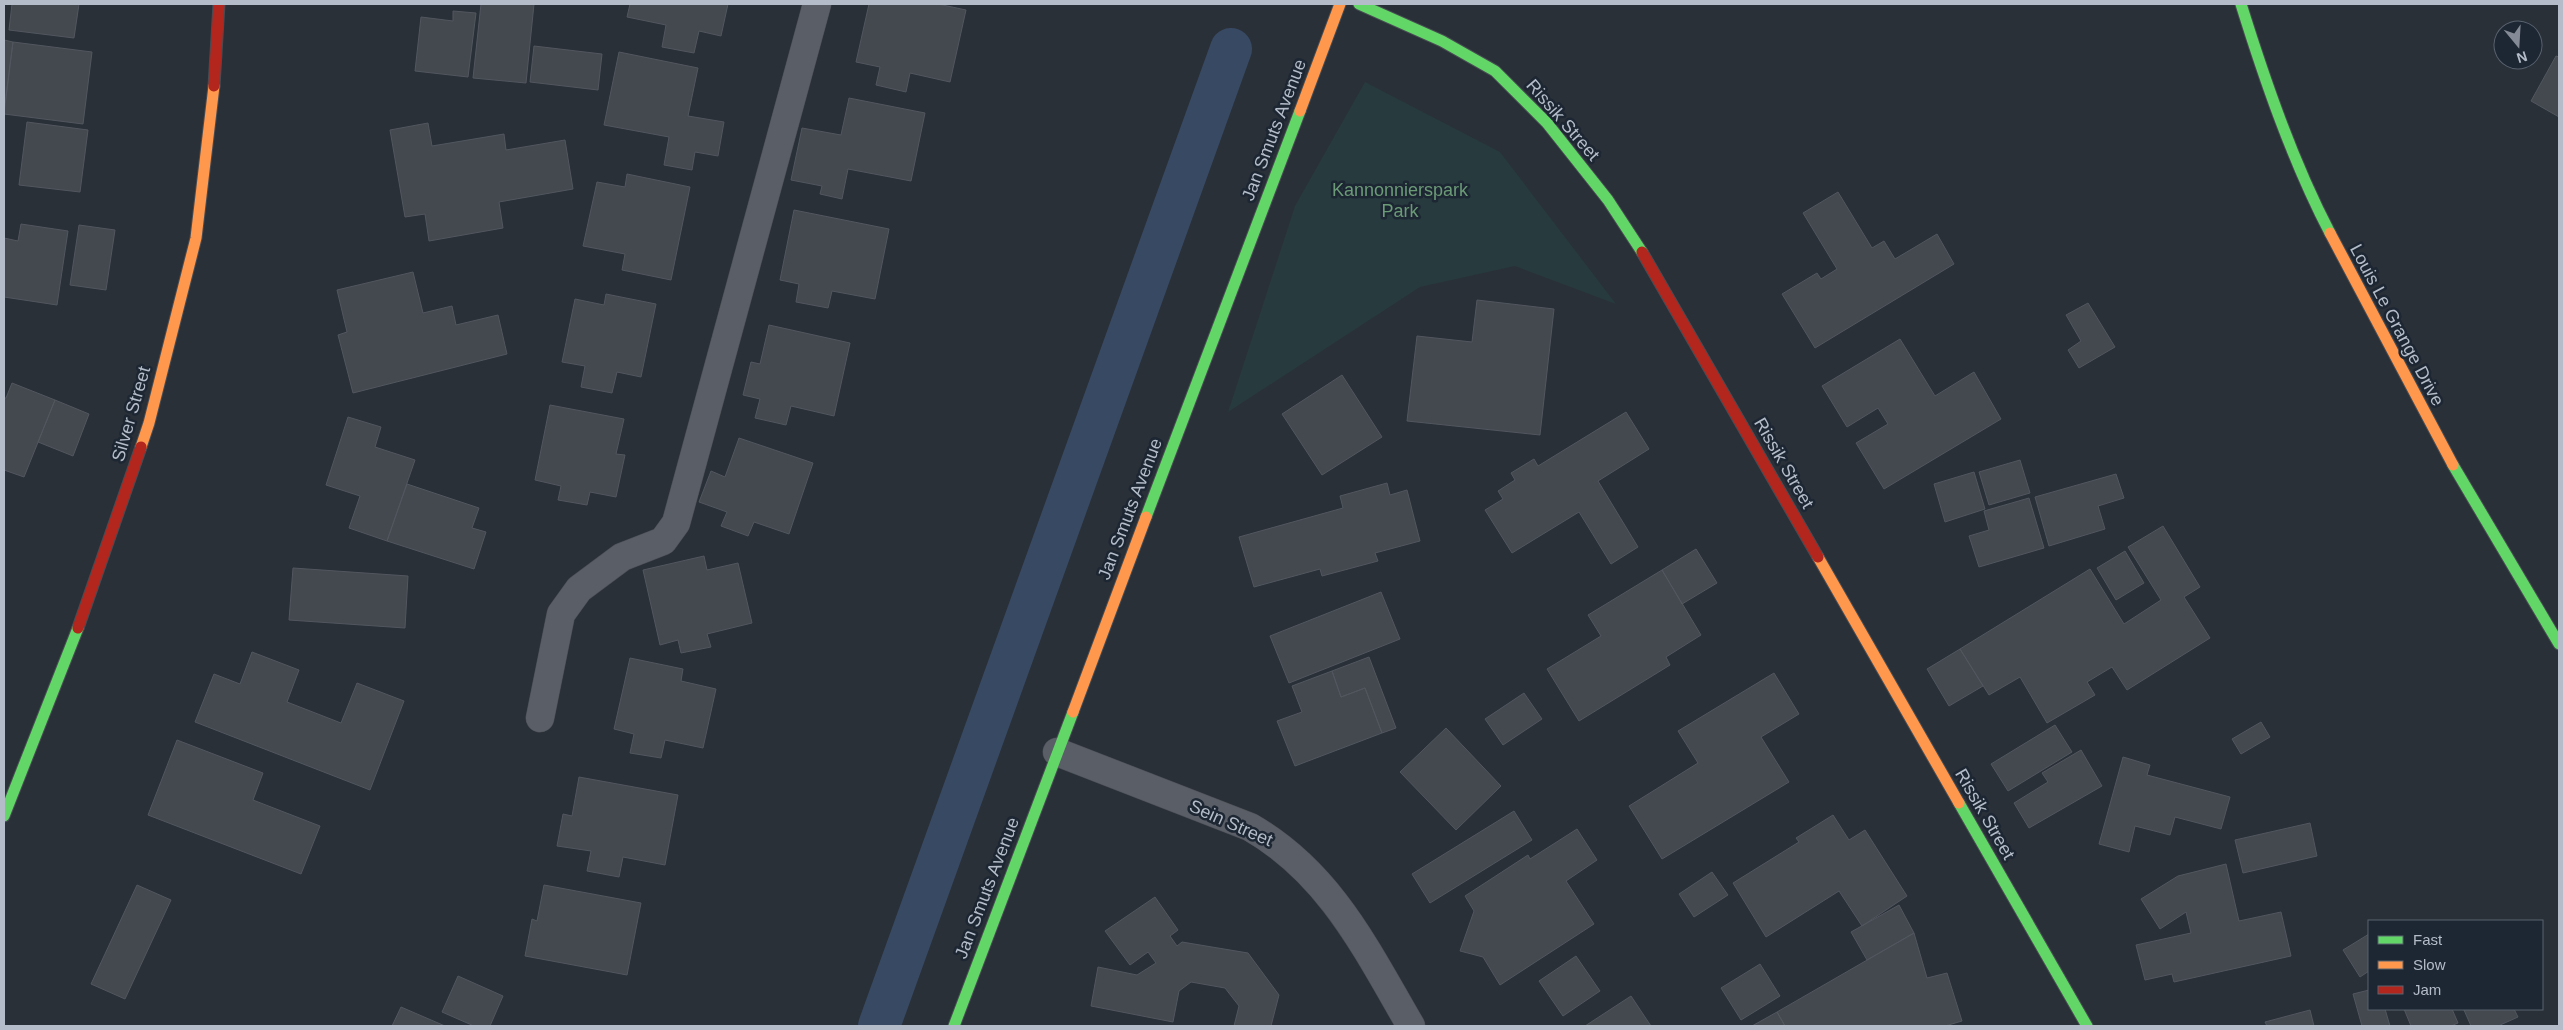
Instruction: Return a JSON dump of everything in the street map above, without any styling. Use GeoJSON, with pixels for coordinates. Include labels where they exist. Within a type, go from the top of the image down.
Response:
{"type":"FeatureCollection","features":[{"type":"Feature","properties":{"kind":"street","name":"Silver Street"},"geometry":{"type":"LineString","coordinates":[[4,816],[79,625],[149,423],[196,238],[217,64],[219,4]]}},
{"type":"Feature","properties":{"kind":"street"},"geometry":{"type":"LineString","coordinates":[[540,718],[561,614],[579,589],[622,557],[662,540],[676,523],[817,4]]}},
{"type":"Feature","properties":{"kind":"street","name":"Jan Smuts Avenue"},"geometry":{"type":"LineString","coordinates":[[954,1026],[1340,4]]}},
{"type":"Feature","properties":{"kind":"street","name":"Rissik Street"},"geometry":{"type":"LineString","coordinates":[[1359,4],[1442,41],[1494,71],[1547,123],[1608,200],[1662,284],[2087,1026]]}},
{"type":"Feature","properties":{"kind":"street","name":"Louis Le Grange Drive"},"geometry":{"type":"LineString","coordinates":[[2242,4],[2254,46],[2312,199],[2435,435],[2559,644]]}},
{"type":"Feature","properties":{"kind":"street","name":"Sein Street"},"geometry":{"type":"LineString","coordinates":[[1057,752],[1250,827],[1278,843],[1324,887],[1360,939],[1411,1026]]}},
{"type":"Feature","properties":{"kind":"green space","name":"Kannonnierspark Park"},"geometry":{"type":"Polygon","coordinates":[[[1365,82],[1500,152],[1616,304],[1515,266],[1420,287],[1228,412],[1295,206],[1365,82]]]}},
{"type":"Feature","properties":{"kind":"building"},"geometry":{"type":"Polygon","coordinates":[[[12,4],[79,4],[74,38],[9,30],[12,4]]]}},
{"type":"Feature","properties":{"kind":"building"},"geometry":{"type":"Polygon","coordinates":[[[481,4],[534,4],[526,83],[473,78],[481,4]]]}},
{"type":"Feature","properties":{"kind":"building"},"geometry":{"type":"Polygon","coordinates":[[[630,4],[728,4],[721,36],[699,31],[694,53],[662,47],[666,25],[627,17],[630,4]]]}},
{"type":"Feature","properties":{"kind":"building"},"geometry":{"type":"Polygon","coordinates":[[[869,4],[938,4],[966,10],[950,82],[910,73],[906,92],[876,85],[880,67],[856,62],[869,4]]]}},
{"type":"Feature","properties":{"kind":"building"},"geometry":{"type":"Polygon","coordinates":[[[453,11],[476,13],[468,77],[415,71],[421,17],[453,21],[453,11]]]}},
{"type":"Feature","properties":{"kind":"building"},"geometry":{"type":"Polygon","coordinates":[[[4,40],[13,42],[5,103],[4,103],[4,40]]]}},
{"type":"Feature","properties":{"kind":"building"},"geometry":{"type":"Polygon","coordinates":[[[13,42],[92,52],[83,124],[4,114],[13,42]]]}},
{"type":"Feature","properties":{"kind":"building"},"geometry":{"type":"Polygon","coordinates":[[[534,46],[602,54],[598,90],[530,82],[534,46]]]}},
{"type":"Feature","properties":{"kind":"building"},"geometry":{"type":"Polygon","coordinates":[[[619,52],[698,68],[688,116],[724,122],[718,156],[695,152],[692,170],[664,165],[669,137],[604,125],[619,52]]]}},
{"type":"Feature","properties":{"kind":"building"},"geometry":{"type":"Polygon","coordinates":[[[2556,56],[2559,57],[2559,117],[2531,101],[2556,56]]]}},
{"type":"Feature","properties":{"kind":"building"},"geometry":{"type":"Polygon","coordinates":[[[849,98],[925,113],[911,181],[848,169],[842,199],[820,194],[822,186],[791,180],[802,128],[841,135],[849,98]]]}},
{"type":"Feature","properties":{"kind":"building"},"geometry":{"type":"Polygon","coordinates":[[[27,122],[88,130],[80,192],[19,185],[27,122]]]}},
{"type":"Feature","properties":{"kind":"building"},"geometry":{"type":"Polygon","coordinates":[[[428,123],[432,146],[504,134],[506,150],[565,140],[573,189],[499,202],[503,228],[429,241],[425,214],[405,217],[390,130],[428,123]]]}},
{"type":"Feature","properties":{"kind":"building"},"geometry":{"type":"Polygon","coordinates":[[[627,174],[690,187],[671,280],[622,270],[625,254],[583,246],[597,182],[625,187],[627,174]]]}},
{"type":"Feature","properties":{"kind":"building"},"geometry":{"type":"Polygon","coordinates":[[[1838,192],[1872,248],[1884,241],[1895,259],[1937,234],[1954,264],[1815,348],[1782,294],[1817,273],[1821,279],[1837,269],[1803,213],[1838,192]]]}},
{"type":"Feature","properties":{"kind":"building"},"geometry":{"type":"Polygon","coordinates":[[[794,210],[889,229],[875,299],[832,291],[828,308],[796,302],[799,284],[780,280],[794,210]]]}},
{"type":"Feature","properties":{"kind":"building"},"geometry":{"type":"Polygon","coordinates":[[[21,224],[68,231],[57,305],[4,297],[4,238],[18,241],[21,224]]]}},
{"type":"Feature","properties":{"kind":"building"},"geometry":{"type":"Polygon","coordinates":[[[79,225],[115,230],[106,290],[70,285],[79,225]]]}},
{"type":"Feature","properties":{"kind":"building"},"geometry":{"type":"Polygon","coordinates":[[[413,272],[423,313],[452,306],[456,325],[498,315],[507,354],[353,393],[338,335],[347,332],[337,290],[413,272]]]}},
{"type":"Feature","properties":{"kind":"building"},"geometry":{"type":"Polygon","coordinates":[[[606,294],[656,304],[641,377],[617,372],[612,393],[581,387],[585,366],[562,362],[575,299],[604,305],[606,294]]]}},
{"type":"Feature","properties":{"kind":"building"},"geometry":{"type":"Polygon","coordinates":[[[1477,300],[1554,309],[1540,435],[1407,421],[1417,336],[1472,342],[1477,300]]]}},
{"type":"Feature","properties":{"kind":"building"},"geometry":{"type":"Polygon","coordinates":[[[2088,303],[2115,347],[2079,368],[2068,350],[2081,341],[2066,315],[2088,303]]]}},
{"type":"Feature","properties":{"kind":"building"},"geometry":{"type":"Polygon","coordinates":[[[769,325],[850,343],[834,416],[791,406],[786,425],[755,418],[760,399],[743,395],[751,362],[760,364],[769,325]]]}},
{"type":"Feature","properties":{"kind":"building"},"geometry":{"type":"Polygon","coordinates":[[[1900,339],[1935,396],[1974,372],[2001,419],[1884,489],[1856,443],[1888,424],[1878,408],[1847,427],[1822,386],[1900,339]]]}},
{"type":"Feature","properties":{"kind":"building"},"geometry":{"type":"Polygon","coordinates":[[[1342,375],[1382,437],[1322,475],[1282,414],[1342,375]]]}},
{"type":"Feature","properties":{"kind":"building"},"geometry":{"type":"Polygon","coordinates":[[[12,383],[55,400],[24,477],[4,470],[4,398],[6,398],[12,383]]]}},
{"type":"Feature","properties":{"kind":"building"},"geometry":{"type":"Polygon","coordinates":[[[55,400],[89,414],[73,456],[38,442],[55,400]]]}},
{"type":"Feature","properties":{"kind":"building"},"geometry":{"type":"Polygon","coordinates":[[[550,405],[624,419],[616,454],[625,455],[616,497],[590,492],[587,505],[558,500],[561,486],[535,480],[550,405]]]}},
{"type":"Feature","properties":{"kind":"building"},"geometry":{"type":"Polygon","coordinates":[[[1626,412],[1649,449],[1598,481],[1638,547],[1611,564],[1579,512],[1512,553],[1485,510],[1503,499],[1498,491],[1515,480],[1511,473],[1534,459],[1538,466],[1626,412]]]}},
{"type":"Feature","properties":{"kind":"building"},"geometry":{"type":"Polygon","coordinates":[[[348,417],[381,427],[375,447],[415,460],[387,541],[349,528],[360,496],[326,485],[348,417]]]}},
{"type":"Feature","properties":{"kind":"building"},"geometry":{"type":"Polygon","coordinates":[[[739,438],[813,463],[789,534],[754,522],[748,536],[721,526],[727,512],[699,502],[711,471],[725,477],[739,438]]]}},
{"type":"Feature","properties":{"kind":"building"},"geometry":{"type":"Polygon","coordinates":[[[2020,460],[2030,493],[1989,505],[1979,472],[2020,460]]]}},
{"type":"Feature","properties":{"kind":"building"},"geometry":{"type":"Polygon","coordinates":[[[1974,472],[1985,509],[1945,522],[1934,484],[1974,472]]]}},
{"type":"Feature","properties":{"kind":"building"},"geometry":{"type":"Polygon","coordinates":[[[2116,474],[2124,498],[2098,506],[2105,529],[2049,546],[2035,497],[2116,474]]]}},
{"type":"Feature","properties":{"kind":"building"},"geometry":{"type":"Polygon","coordinates":[[[1387,483],[1390,495],[1407,490],[1420,541],[1375,553],[1378,561],[1322,576],[1320,569],[1254,587],[1239,537],[1343,508],[1340,496],[1387,483]]]}},
{"type":"Feature","properties":{"kind":"building"},"geometry":{"type":"Polygon","coordinates":[[[407,484],[479,508],[472,528],[486,532],[474,569],[387,541],[407,484]]]}},
{"type":"Feature","properties":{"kind":"building"},"geometry":{"type":"Polygon","coordinates":[[[2029,498],[2044,548],[1979,567],[1969,536],[1989,530],[1984,511],[2029,498]]]}},
{"type":"Feature","properties":{"kind":"building"},"geometry":{"type":"Polygon","coordinates":[[[2163,526],[2200,587],[2184,597],[2210,638],[2127,690],[2112,667],[2087,682],[2095,695],[2047,723],[2020,677],[1989,695],[1960,649],[2090,569],[2124,624],[2161,600],[2128,547],[2163,526]]]}},
{"type":"Feature","properties":{"kind":"building"},"geometry":{"type":"Polygon","coordinates":[[[1696,549],[1717,583],[1682,604],[1662,570],[1696,549]]]}},
{"type":"Feature","properties":{"kind":"building"},"geometry":{"type":"Polygon","coordinates":[[[2125,551],[2144,583],[2116,600],[2097,568],[2125,551]]]}},
{"type":"Feature","properties":{"kind":"building"},"geometry":{"type":"Polygon","coordinates":[[[704,556],[707,570],[738,563],[752,623],[707,634],[711,647],[681,653],[678,640],[660,645],[643,570],[704,556]]]}},
{"type":"Feature","properties":{"kind":"building"},"geometry":{"type":"Polygon","coordinates":[[[293,568],[408,576],[405,628],[289,620],[293,568]]]}},
{"type":"Feature","properties":{"kind":"building"},"geometry":{"type":"Polygon","coordinates":[[[1662,570],[1701,635],[1666,657],[1670,665],[1579,721],[1547,669],[1601,636],[1588,615],[1662,570]]]}},
{"type":"Feature","properties":{"kind":"building"},"geometry":{"type":"Polygon","coordinates":[[[1381,592],[1400,639],[1289,683],[1270,636],[1381,592]]]}},
{"type":"Feature","properties":{"kind":"building"},"geometry":{"type":"Polygon","coordinates":[[[1960,649],[1983,686],[1949,706],[1927,669],[1960,649]]]}},
{"type":"Feature","properties":{"kind":"building"},"geometry":{"type":"Polygon","coordinates":[[[252,652],[299,670],[287,702],[341,723],[357,683],[404,701],[370,790],[195,722],[214,674],[240,684],[252,652]]]}},
{"type":"Feature","properties":{"kind":"building"},"geometry":{"type":"Polygon","coordinates":[[[1369,657],[1396,728],[1382,733],[1365,688],[1341,697],[1332,671],[1369,657]]]}},
{"type":"Feature","properties":{"kind":"building"},"geometry":{"type":"Polygon","coordinates":[[[630,658],[683,669],[681,681],[716,689],[703,748],[665,740],[661,758],[630,753],[634,734],[614,729],[630,658]]]}},
{"type":"Feature","properties":{"kind":"building"},"geometry":{"type":"Polygon","coordinates":[[[1332,671],[1341,697],[1365,688],[1382,733],[1295,766],[1277,721],[1302,712],[1292,686],[1332,671]]]}},
{"type":"Feature","properties":{"kind":"building"},"geometry":{"type":"Polygon","coordinates":[[[1774,673],[1799,714],[1761,737],[1789,782],[1662,859],[1629,806],[1698,763],[1678,731],[1774,673]]]}},
{"type":"Feature","properties":{"kind":"building"},"geometry":{"type":"Polygon","coordinates":[[[1524,693],[1542,719],[1503,745],[1485,719],[1524,693]]]}},
{"type":"Feature","properties":{"kind":"building"},"geometry":{"type":"Polygon","coordinates":[[[2261,722],[2270,737],[2241,754],[2232,739],[2261,722]]]}},
{"type":"Feature","properties":{"kind":"building"},"geometry":{"type":"Polygon","coordinates":[[[2055,725],[2072,752],[2008,791],[1991,764],[2055,725]]]}},
{"type":"Feature","properties":{"kind":"building"},"geometry":{"type":"Polygon","coordinates":[[[1446,728],[1501,786],[1456,830],[1400,772],[1446,728]]]}},
{"type":"Feature","properties":{"kind":"building"},"geometry":{"type":"Polygon","coordinates":[[[177,740],[263,773],[253,800],[320,826],[301,874],[148,815],[177,740]]]}},
{"type":"Feature","properties":{"kind":"building"},"geometry":{"type":"Polygon","coordinates":[[[2081,750],[2102,786],[2029,828],[2014,803],[2048,782],[2042,773],[2081,750]]]}},
{"type":"Feature","properties":{"kind":"building"},"geometry":{"type":"Polygon","coordinates":[[[2123,757],[2150,765],[2147,775],[2230,797],[2221,829],[2175,817],[2170,835],[2135,826],[2129,852],[2099,844],[2123,757]]]}},
{"type":"Feature","properties":{"kind":"building"},"geometry":{"type":"Polygon","coordinates":[[[579,777],[678,795],[665,865],[623,857],[619,877],[587,871],[591,851],[557,846],[563,814],[572,816],[579,777]]]}},
{"type":"Feature","properties":{"kind":"building"},"geometry":{"type":"Polygon","coordinates":[[[1514,811],[1532,840],[1430,903],[1412,874],[1514,811]]]}},
{"type":"Feature","properties":{"kind":"building"},"geometry":{"type":"Polygon","coordinates":[[[1833,815],[1849,840],[1865,830],[1907,896],[1862,926],[1839,891],[1766,937],[1733,883],[1799,842],[1796,838],[1833,815]]]}},
{"type":"Feature","properties":{"kind":"building"},"geometry":{"type":"Polygon","coordinates":[[[2310,823],[2317,856],[2243,873],[2235,840],[2310,823]]]}},
{"type":"Feature","properties":{"kind":"building"},"geometry":{"type":"Polygon","coordinates":[[[1577,829],[1597,860],[1566,881],[1594,924],[1500,985],[1483,957],[1460,951],[1474,911],[1465,896],[1528,855],[1530,859],[1577,829]]]}},
{"type":"Feature","properties":{"kind":"building"},"geometry":{"type":"Polygon","coordinates":[[[2226,864],[2239,921],[2281,912],[2291,956],[2174,982],[2172,974],[2145,980],[2136,945],[2191,933],[2186,912],[2160,929],[2141,899],[2178,876],[2226,864]]]}},
{"type":"Feature","properties":{"kind":"building"},"geometry":{"type":"Polygon","coordinates":[[[1712,872],[1728,895],[1694,917],[1679,894],[1712,872]]]}},
{"type":"Feature","properties":{"kind":"building"},"geometry":{"type":"Polygon","coordinates":[[[137,885],[171,900],[125,999],[91,984],[137,885]]]}},
{"type":"Feature","properties":{"kind":"building"},"geometry":{"type":"Polygon","coordinates":[[[544,885],[641,903],[627,975],[525,956],[532,919],[537,921],[544,885]]]}},
{"type":"Feature","properties":{"kind":"building"},"geometry":{"type":"Polygon","coordinates":[[[1155,897],[1178,930],[1170,936],[1177,946],[1182,942],[1248,953],[1279,995],[1271,1026],[1234,1026],[1239,1006],[1225,988],[1191,982],[1179,991],[1173,1022],[1091,1006],[1098,967],[1137,975],[1156,963],[1148,952],[1130,965],[1105,931],[1155,897]]]}},
{"type":"Feature","properties":{"kind":"building"},"geometry":{"type":"Polygon","coordinates":[[[1899,905],[1914,933],[1867,960],[1851,932],[1899,905]]]}},
{"type":"Feature","properties":{"kind":"building"},"geometry":{"type":"Polygon","coordinates":[[[1914,933],[1927,978],[1947,973],[1962,1021],[1945,1026],[1785,1026],[1777,1012],[1914,933]]]}},
{"type":"Feature","properties":{"kind":"building"},"geometry":{"type":"Polygon","coordinates":[[[2368,935],[2368,972],[2360,977],[2343,950],[2368,935]]]}},
{"type":"Feature","properties":{"kind":"building"},"geometry":{"type":"Polygon","coordinates":[[[1576,956],[1600,991],[1563,1016],[1539,981],[1576,956]]]}},
{"type":"Feature","properties":{"kind":"building"},"geometry":{"type":"Polygon","coordinates":[[[1760,964],[1780,996],[1741,1020],[1721,988],[1760,964]]]}},
{"type":"Feature","properties":{"kind":"building"},"geometry":{"type":"Polygon","coordinates":[[[458,976],[503,996],[490,1026],[474,1026],[442,1012],[458,976]]]}},
{"type":"Feature","properties":{"kind":"building"},"geometry":{"type":"Polygon","coordinates":[[[2368,990],[2368,1010],[2385,1010],[2390,1026],[2362,1026],[2353,994],[2368,990]]]}},
{"type":"Feature","properties":{"kind":"building"},"geometry":{"type":"Polygon","coordinates":[[[1631,996],[1651,1026],[1585,1026],[1631,996]]]}},
{"type":"Feature","properties":{"kind":"building"},"geometry":{"type":"Polygon","coordinates":[[[401,1007],[445,1026],[392,1026],[401,1007]]]}},
{"type":"Feature","properties":{"kind":"building"},"geometry":{"type":"Polygon","coordinates":[[[2310,1010],[2314,1026],[2267,1026],[2265,1022],[2310,1010]]]}},
{"type":"Feature","properties":{"kind":"building"},"geometry":{"type":"Polygon","coordinates":[[[2404,1010],[2452,1010],[2458,1023],[2451,1026],[2411,1026],[2404,1010]]]}},
{"type":"Feature","properties":{"kind":"building"},"geometry":{"type":"Polygon","coordinates":[[[2464,1010],[2514,1010],[2518,1017],[2498,1026],[2471,1026],[2464,1010]]]}},
{"type":"Feature","properties":{"kind":"building"},"geometry":{"type":"Polygon","coordinates":[[[1777,1012],[1785,1026],[1752,1026],[1777,1012]]]}},
{"type":"Feature","properties":{"kind":"waterway"},"geometry":{"type":"LineString","coordinates":[[879,1026],[1231,49]]}},
{"type":"Feature","properties":{"kind":"traffic: fast"},"geometry":{"type":"LineString","coordinates":[[1359,4],[1442,41],[1495,71],[1547,123],[1608,200],[1642,252]]}},
{"type":"Feature","properties":{"kind":"traffic: fast"},"geometry":{"type":"LineString","coordinates":[[2241,4],[2292,150],[2330,233]]}},
{"type":"Feature","properties":{"kind":"traffic: fast"},"geometry":{"type":"LineString","coordinates":[[1146,517],[1300,111]]}},
{"type":"Feature","properties":{"kind":"traffic: fast"},"geometry":{"type":"LineString","coordinates":[[2453,465],[2559,644]]}},
{"type":"Feature","properties":{"kind":"traffic: fast"},"geometry":{"type":"LineString","coordinates":[[4,816],[78,628]]}},
{"type":"Feature","properties":{"kind":"traffic: fast"},"geometry":{"type":"LineString","coordinates":[[954,1026],[1073,712]]}},
{"type":"Feature","properties":{"kind":"traffic: fast"},"geometry":{"type":"LineString","coordinates":[[1959,803],[2087,1026]]}},
{"type":"Feature","properties":{"kind":"traffic: slow"},"geometry":{"type":"LineString","coordinates":[[1300,111],[1340,4]]}},
{"type":"Feature","properties":{"kind":"traffic: slow"},"geometry":{"type":"LineString","coordinates":[[141,447],[149,423],[196,238],[214,86]]}},
{"type":"Feature","properties":{"kind":"traffic: slow"},"geometry":{"type":"LineString","coordinates":[[2330,233],[2453,465]]}},
{"type":"Feature","properties":{"kind":"traffic: slow"},"geometry":{"type":"LineString","coordinates":[[1073,712],[1146,517]]}},
{"type":"Feature","properties":{"kind":"traffic: slow"},"geometry":{"type":"LineString","coordinates":[[1818,557],[1959,803]]}},
{"type":"Feature","properties":{"kind":"traffic: jam"},"geometry":{"type":"LineString","coordinates":[[214,86],[219,4]]}},
{"type":"Feature","properties":{"kind":"traffic: jam"},"geometry":{"type":"LineString","coordinates":[[1642,252],[1818,557]]}},
{"type":"Feature","properties":{"kind":"traffic: jam"},"geometry":{"type":"LineString","coordinates":[[78,628],[141,447]]}}]}
